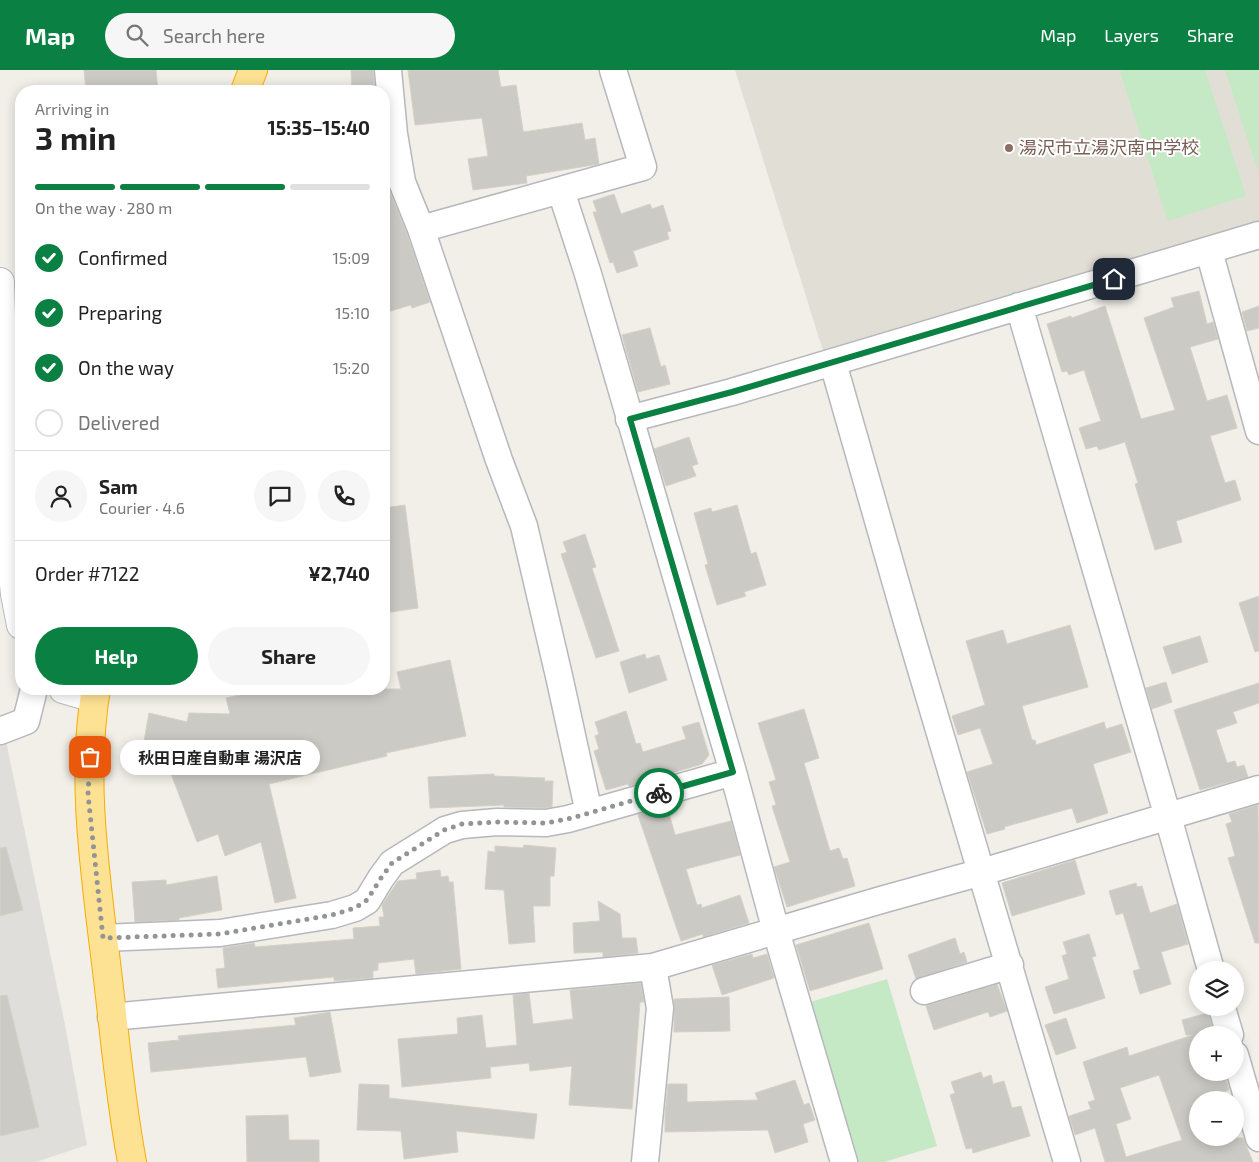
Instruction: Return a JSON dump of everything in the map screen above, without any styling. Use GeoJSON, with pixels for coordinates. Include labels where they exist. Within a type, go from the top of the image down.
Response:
{"type":"FeatureCollection","features":[{"type":"Feature","properties":{"kind":"highway"},"geometry":{"type":"LineString","coordinates":[[247,85],[253,70]]}},
{"type":"Feature","properties":{"kind":"highway"},"geometry":{"type":"LineString","coordinates":[[95,695],[90,739],[88,794],[111,1017],[132,1162]]}},
{"type":"Feature","properties":{"kind":"main road"},"geometry":{"type":"LineString","coordinates":[[0,282],[7,518],[15,594]]}},
{"type":"Feature","properties":{"kind":"street"},"geometry":{"type":"LineString","coordinates":[[388,70],[389,85]]}},
{"type":"Feature","properties":{"kind":"street"},"geometry":{"type":"LineString","coordinates":[[421,229],[643,167],[613,70]]}},
{"type":"Feature","properties":{"kind":"street"},"geometry":{"type":"LineString","coordinates":[[390,91],[394,134],[402,182],[421,229],[499,460],[524,526],[559,676],[588,813]]}},
{"type":"Feature","properties":{"kind":"street"},"geometry":{"type":"LineString","coordinates":[[562,191],[588,274],[733,772],[776,931],[844,1162]]}},
{"type":"Feature","properties":{"kind":"street"},"geometry":{"type":"LineString","coordinates":[[630,419],[833,363],[1259,235]]}},
{"type":"Feature","properties":{"kind":"street"},"geometry":{"type":"LineString","coordinates":[[1209,251],[1259,431]]}},
{"type":"Feature","properties":{"kind":"street"},"geometry":{"type":"LineString","coordinates":[[1019,306],[1208,961]]}},
{"type":"Feature","properties":{"kind":"street"},"geometry":{"type":"LineString","coordinates":[[833,363],[907,622],[1067,1162]]}},
{"type":"Feature","properties":{"kind":"street"},"geometry":{"type":"LineString","coordinates":[[0,731],[26,721],[32,695]]}},
{"type":"Feature","properties":{"kind":"street"},"geometry":{"type":"LineString","coordinates":[[103,938],[220,934],[332,915],[355,908],[367,900],[392,863],[444,830],[462,824],[497,822],[546,823],[733,772]]}},
{"type":"Feature","properties":{"kind":"street"},"geometry":{"type":"LineString","coordinates":[[111,1017],[654,967],[1259,789]]}},
{"type":"Feature","properties":{"kind":"street"},"geometry":{"type":"LineString","coordinates":[[924,991],[1010,966]]}},
{"type":"Feature","properties":{"kind":"street"},"geometry":{"type":"LineString","coordinates":[[645,1162],[660,1008],[654,967]]}},
{"type":"Feature","properties":{"kind":"street"},"geometry":{"type":"LineString","coordinates":[[1243,1081],[1259,1138]]}},
{"type":"Feature","properties":{"kind":"shaded area","name":"湯沢市立湯沢南中学校"},"geometry":{"type":"Polygon","coordinates":[[[735,70],[1259,70],[1259,226],[824,354],[735,70]]]}},
{"type":"Feature","properties":{"kind":"shaded area"},"geometry":{"type":"Polygon","coordinates":[[[6,741],[65,1025],[87,1145],[36,1162],[0,1162],[0,742],[6,741]]]}},
{"type":"Feature","properties":{"kind":"green space"},"geometry":{"type":"Polygon","coordinates":[[[1125,70],[1205,70],[1246,196],[1168,221],[1120,72],[1125,70]]]}},
{"type":"Feature","properties":{"kind":"green space"},"geometry":{"type":"Polygon","coordinates":[[[1225,70],[1259,70],[1259,174],[1225,70]]]}},
{"type":"Feature","properties":{"kind":"green space"},"geometry":{"type":"Polygon","coordinates":[[[887,979],[937,1146],[884,1162],[855,1162],[807,1003],[887,979]]]}},
{"type":"Feature","properties":{"kind":"building"},"geometry":{"type":"Polygon","coordinates":[[[84,70],[156,70],[157,85],[85,85],[84,70]]]}},
{"type":"Feature","properties":{"kind":"building"},"geometry":{"type":"Polygon","coordinates":[[[351,70],[373,70],[374,85],[352,85],[351,70]]]}},
{"type":"Feature","properties":{"kind":"building"},"geometry":{"type":"Polygon","coordinates":[[[408,70],[498,70],[501,87],[516,85],[524,132],[582,123],[585,140],[595,138],[599,164],[526,176],[527,183],[473,190],[468,159],[488,156],[482,118],[415,125],[408,70]]]}},
{"type":"Feature","properties":{"kind":"building"},"geometry":{"type":"Polygon","coordinates":[[[390,193],[407,234],[430,302],[412,308],[411,305],[390,311],[390,193]]]}},
{"type":"Feature","properties":{"kind":"building"},"geometry":{"type":"Polygon","coordinates":[[[614,194],[621,214],[650,204],[652,209],[663,205],[671,231],[667,232],[669,239],[633,251],[638,266],[617,273],[613,262],[610,263],[593,212],[597,212],[593,201],[614,194]]]}},
{"type":"Feature","properties":{"kind":"building"},"geometry":{"type":"Polygon","coordinates":[[[1199,291],[1207,324],[1213,322],[1218,339],[1190,347],[1207,401],[1227,395],[1237,428],[1210,436],[1225,483],[1235,480],[1241,500],[1176,521],[1182,542],[1155,550],[1135,484],[1138,483],[1125,442],[1099,450],[1097,446],[1086,449],[1079,428],[1101,421],[1084,370],[1069,375],[1067,371],[1062,372],[1047,324],[1071,316],[1072,318],[1105,306],[1141,419],[1175,410],[1144,318],[1174,307],[1171,298],[1199,291]]]}},
{"type":"Feature","properties":{"kind":"building"},"geometry":{"type":"Polygon","coordinates":[[[1259,306],[1259,328],[1247,331],[1242,312],[1259,306]]]}},
{"type":"Feature","properties":{"kind":"building"},"geometry":{"type":"Polygon","coordinates":[[[650,328],[661,367],[665,365],[670,384],[638,392],[622,335],[650,328]]]}},
{"type":"Feature","properties":{"kind":"building"},"geometry":{"type":"Polygon","coordinates":[[[689,437],[698,464],[692,466],[696,476],[666,486],[654,449],[689,437]]]}},
{"type":"Feature","properties":{"kind":"building"},"geometry":{"type":"Polygon","coordinates":[[[405,505],[418,608],[390,612],[390,507],[405,505]]]}},
{"type":"Feature","properties":{"kind":"building"},"geometry":{"type":"Polygon","coordinates":[[[737,505],[751,554],[756,552],[766,585],[744,592],[746,596],[717,605],[705,565],[708,564],[694,513],[711,508],[712,512],[737,505]]]}},
{"type":"Feature","properties":{"kind":"building"},"geometry":{"type":"Polygon","coordinates":[[[585,534],[596,567],[592,568],[619,651],[596,658],[561,554],[567,552],[563,542],[585,534]]]}},
{"type":"Feature","properties":{"kind":"building"},"geometry":{"type":"Polygon","coordinates":[[[1259,596],[1259,651],[1255,652],[1239,603],[1259,596]]]}},
{"type":"Feature","properties":{"kind":"building"},"geometry":{"type":"Polygon","coordinates":[[[1070,625],[1088,687],[1022,706],[1032,740],[1035,740],[1036,745],[1104,722],[1106,729],[1122,724],[1131,752],[1093,764],[1108,813],[1077,823],[1072,808],[1004,827],[1005,829],[987,834],[967,772],[993,764],[980,728],[958,735],[952,716],[985,705],[966,641],[1003,630],[1007,644],[1070,625]]]}},
{"type":"Feature","properties":{"kind":"building"},"geometry":{"type":"Polygon","coordinates":[[[1200,636],[1208,662],[1172,674],[1163,647],[1200,636]]]}},
{"type":"Feature","properties":{"kind":"building"},"geometry":{"type":"Polygon","coordinates":[[[645,654],[646,659],[659,655],[667,680],[629,693],[620,662],[645,654]]]}},
{"type":"Feature","properties":{"kind":"building"},"geometry":{"type":"Polygon","coordinates":[[[450,660],[466,736],[386,753],[387,756],[269,784],[296,898],[275,903],[261,842],[225,856],[218,834],[197,842],[170,771],[143,747],[149,713],[187,722],[189,713],[230,714],[226,698],[240,695],[390,695],[390,689],[401,689],[397,672],[450,660]]]}},
{"type":"Feature","properties":{"kind":"building"},"geometry":{"type":"Polygon","coordinates":[[[1166,682],[1172,702],[1152,709],[1146,688],[1166,682]]]}},
{"type":"Feature","properties":{"kind":"building"},"geometry":{"type":"Polygon","coordinates":[[[1259,683],[1259,703],[1233,712],[1237,723],[1216,730],[1227,763],[1235,761],[1237,767],[1244,765],[1248,777],[1200,790],[1174,710],[1259,683]]]}},
{"type":"Feature","properties":{"kind":"building"},"geometry":{"type":"Polygon","coordinates":[[[804,709],[819,758],[804,763],[830,851],[839,848],[843,859],[847,858],[855,886],[787,907],[774,867],[790,862],[772,806],[776,805],[769,782],[776,780],[758,723],[804,709]]]}},
{"type":"Feature","properties":{"kind":"building"},"geometry":{"type":"Polygon","coordinates":[[[626,711],[636,744],[640,743],[643,752],[686,739],[682,727],[699,722],[709,755],[702,764],[629,786],[628,784],[606,790],[594,751],[599,749],[595,736],[599,734],[595,722],[626,711]]]}},
{"type":"Feature","properties":{"kind":"building"},"geometry":{"type":"Polygon","coordinates":[[[494,774],[494,776],[545,778],[544,781],[553,781],[552,807],[504,807],[504,805],[430,808],[428,777],[494,774]]]}},
{"type":"Feature","properties":{"kind":"building"},"geometry":{"type":"Polygon","coordinates":[[[1258,805],[1259,943],[1255,943],[1228,858],[1235,856],[1226,824],[1232,822],[1229,814],[1258,805]]]}},
{"type":"Feature","properties":{"kind":"building"},"geometry":{"type":"Polygon","coordinates":[[[667,806],[675,835],[731,821],[740,855],[686,869],[697,905],[701,904],[702,908],[740,895],[749,923],[703,937],[703,934],[681,941],[638,815],[667,806]]]}},
{"type":"Feature","properties":{"kind":"building"},"geometry":{"type":"Polygon","coordinates":[[[524,845],[556,848],[554,876],[550,876],[550,906],[533,906],[535,942],[509,944],[504,890],[485,889],[488,851],[495,852],[495,846],[523,848],[524,845]]]}},
{"type":"Feature","properties":{"kind":"building"},"geometry":{"type":"Polygon","coordinates":[[[6,847],[23,910],[0,916],[0,848],[6,847]]]}},
{"type":"Feature","properties":{"kind":"building"},"geometry":{"type":"Polygon","coordinates":[[[1075,860],[1085,894],[1012,916],[1002,883],[1075,860]]]}},
{"type":"Feature","properties":{"kind":"building"},"geometry":{"type":"Polygon","coordinates":[[[440,870],[441,877],[448,876],[449,882],[453,882],[461,969],[416,974],[414,959],[378,963],[378,970],[373,971],[373,978],[334,981],[334,977],[218,988],[216,969],[225,968],[223,948],[254,943],[255,947],[354,939],[353,928],[380,926],[379,917],[384,917],[382,905],[398,881],[417,879],[416,873],[440,870]]]}},
{"type":"Feature","properties":{"kind":"building"},"geometry":{"type":"Polygon","coordinates":[[[217,876],[222,910],[179,918],[179,920],[135,922],[132,882],[166,880],[166,885],[217,876]]]}},
{"type":"Feature","properties":{"kind":"building"},"geometry":{"type":"Polygon","coordinates":[[[1136,883],[1137,887],[1142,886],[1150,913],[1177,904],[1188,944],[1161,952],[1171,984],[1140,994],[1133,971],[1140,969],[1123,913],[1116,915],[1109,891],[1136,883]]]}},
{"type":"Feature","properties":{"kind":"building"},"geometry":{"type":"Polygon","coordinates":[[[598,901],[620,914],[622,938],[636,938],[638,953],[603,957],[603,952],[574,953],[573,923],[600,921],[598,901]]]}},
{"type":"Feature","properties":{"kind":"building"},"geometry":{"type":"Polygon","coordinates":[[[869,923],[883,969],[810,991],[796,945],[869,923]]]}},
{"type":"Feature","properties":{"kind":"building"},"geometry":{"type":"Polygon","coordinates":[[[1089,934],[1096,956],[1092,957],[1105,998],[1054,1014],[1045,987],[1069,979],[1062,956],[1067,954],[1063,942],[1089,934]]]}},
{"type":"Feature","properties":{"kind":"building"},"geometry":{"type":"Polygon","coordinates":[[[955,938],[960,954],[964,952],[967,962],[916,979],[908,955],[955,938]]]}},
{"type":"Feature","properties":{"kind":"building"},"geometry":{"type":"Polygon","coordinates":[[[752,954],[753,958],[767,954],[774,978],[722,995],[712,965],[752,954]]]}},
{"type":"Feature","properties":{"kind":"building"},"geometry":{"type":"Polygon","coordinates":[[[641,983],[644,1002],[640,1002],[632,1109],[569,1105],[572,1066],[530,1071],[529,1063],[490,1067],[491,1078],[402,1087],[398,1039],[458,1034],[457,1018],[482,1015],[486,1048],[517,1045],[513,995],[529,993],[533,1024],[573,1019],[570,990],[641,983]]]}},
{"type":"Feature","properties":{"kind":"building"},"geometry":{"type":"Polygon","coordinates":[[[997,984],[1007,1011],[990,1017],[988,1012],[934,1030],[926,1006],[997,984]]]}},
{"type":"Feature","properties":{"kind":"building"},"geometry":{"type":"Polygon","coordinates":[[[7,995],[39,1127],[0,1136],[0,996],[7,995]]]}},
{"type":"Feature","properties":{"kind":"building"},"geometry":{"type":"Polygon","coordinates":[[[729,997],[730,1031],[674,1032],[674,999],[729,997]]]}},
{"type":"Feature","properties":{"kind":"building"},"geometry":{"type":"Polygon","coordinates":[[[330,1012],[341,1072],[310,1077],[306,1057],[151,1072],[148,1043],[179,1040],[178,1036],[296,1025],[294,1018],[330,1012]]]}},
{"type":"Feature","properties":{"kind":"building"},"geometry":{"type":"Polygon","coordinates":[[[1197,1016],[1209,1016],[1212,1026],[1189,1026],[1189,1035],[1186,1035],[1182,1020],[1197,1016]]]}},
{"type":"Feature","properties":{"kind":"building"},"geometry":{"type":"Polygon","coordinates":[[[1066,1018],[1076,1048],[1056,1055],[1045,1025],[1066,1018]]]}},
{"type":"Feature","properties":{"kind":"building"},"geometry":{"type":"Polygon","coordinates":[[[1189,1036],[1189,1081],[1226,1081],[1229,1090],[1189,1091],[1189,1146],[1244,1146],[1244,1140],[1253,1162],[1105,1162],[1095,1128],[1075,1135],[1069,1116],[1091,1109],[1088,1102],[1095,1100],[1083,1062],[1127,1047],[1129,1056],[1189,1036]],[[1159,1075],[1120,1088],[1131,1119],[1116,1124],[1126,1157],[1182,1140],[1159,1075]]]}},
{"type":"Feature","properties":{"kind":"building"},"geometry":{"type":"Polygon","coordinates":[[[981,1072],[983,1078],[991,1075],[993,1084],[1004,1081],[1012,1108],[1021,1106],[1030,1136],[973,1153],[972,1148],[966,1149],[950,1095],[955,1093],[951,1082],[981,1072]]]}},
{"type":"Feature","properties":{"kind":"building"},"geometry":{"type":"Polygon","coordinates":[[[795,1080],[804,1105],[809,1103],[815,1120],[803,1124],[808,1142],[775,1153],[768,1130],[665,1132],[668,1084],[687,1084],[687,1102],[758,1100],[755,1093],[795,1080]]]}},
{"type":"Feature","properties":{"kind":"building"},"geometry":{"type":"Polygon","coordinates":[[[359,1084],[389,1085],[389,1098],[537,1114],[534,1139],[456,1131],[458,1152],[404,1159],[401,1131],[357,1130],[359,1084]]]}},
{"type":"Feature","properties":{"kind":"building"},"geometry":{"type":"Polygon","coordinates":[[[288,1115],[289,1140],[319,1140],[319,1162],[247,1162],[246,1116],[288,1115]]]}},
{"type":"Feature","properties":{"kind":"way so far"},"geometry":{"type":"LineString","coordinates":[[90,757],[88,794],[103,938],[220,934],[332,915],[355,908],[367,900],[392,863],[444,830],[462,824],[497,822],[546,823],[568,819],[659,793]]}},
{"type":"Feature","properties":{"kind":"place","name":"湯沢市立湯沢南中学校"},"geometry":{"type":"Point","coordinates":[1009,148]}},
{"type":"Feature","properties":{"kind":"place","name":"秋田日産自動車 湯沢店"},"geometry":{"type":"Point","coordinates":[90,757]}},
{"type":"Feature","properties":{"kind":"route"},"geometry":{"type":"LineString","coordinates":[[659,793],[733,772],[630,419],[732,392],[1114,279]]}}]}
